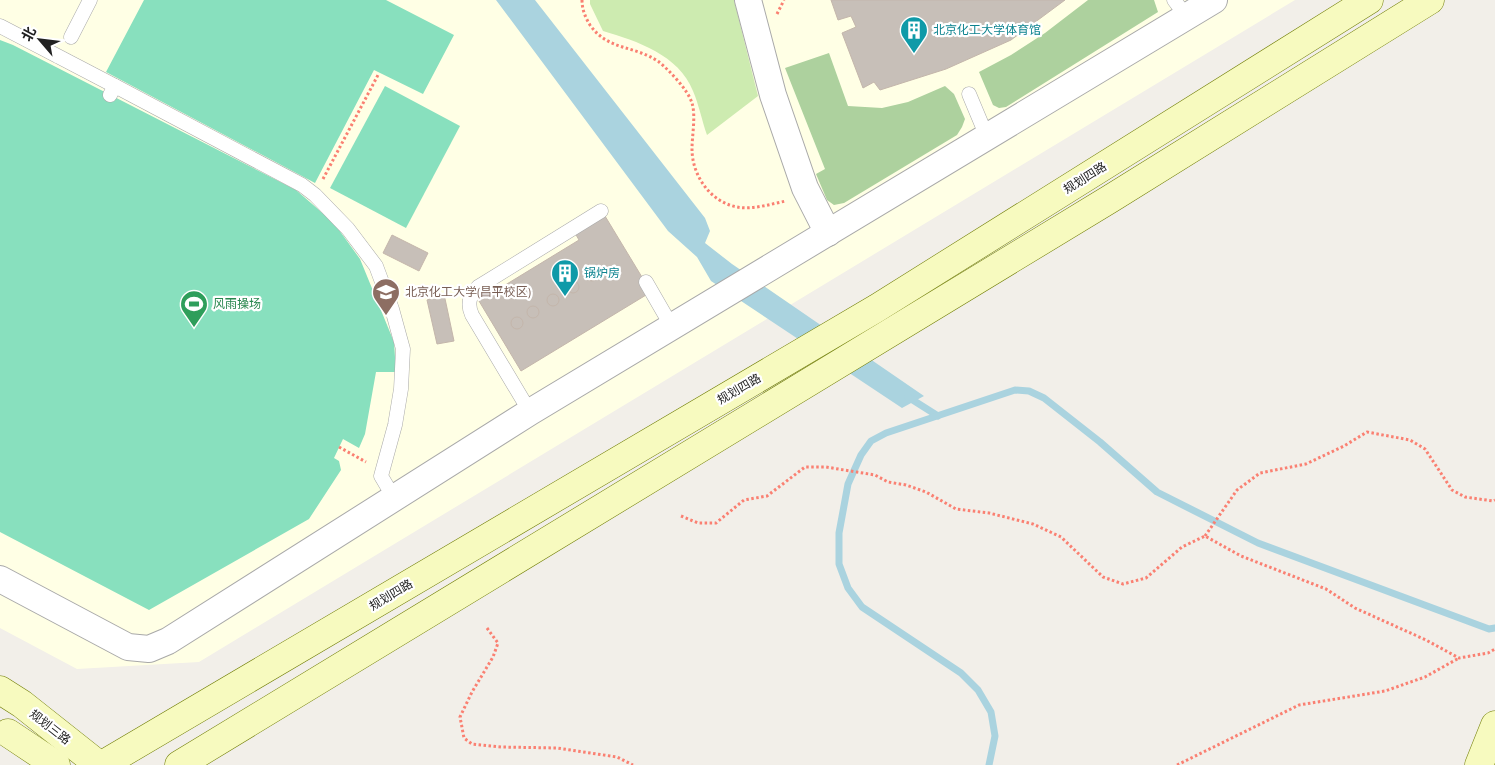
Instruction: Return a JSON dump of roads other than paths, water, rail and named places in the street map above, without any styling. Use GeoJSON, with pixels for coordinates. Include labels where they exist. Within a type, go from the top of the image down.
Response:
{"type":"FeatureCollection","features":[{"type":"Feature","properties":{"kind":"main road","name":"规划四路"},"geometry":{"type":"LineString","coordinates":[[100,765],[877,308],[1369,0]]}},
{"type":"Feature","properties":{"kind":"main road"},"geometry":{"type":"LineString","coordinates":[[179,765],[1110,199],[1430,0]]}},
{"type":"Feature","properties":{"kind":"main road","name":"规划三路"},"geometry":{"type":"LineString","coordinates":[[0,690],[22,704],[100,765]]}},
{"type":"Feature","properties":{"kind":"main road"},"geometry":{"type":"LineString","coordinates":[[1479,765],[1495,725]]}},
{"type":"Feature","properties":{"kind":"main road"},"geometry":{"type":"LineString","coordinates":[[8,733],[56,765]]}},
{"type":"Feature","properties":{"kind":"street"},"geometry":{"type":"LineString","coordinates":[[748,0],[773,95],[805,188],[828,233]]}},
{"type":"Feature","properties":{"kind":"street"},"geometry":{"type":"LineString","coordinates":[[0,579],[128,647],[149,649],[168,641],[530,412],[987,137],[1181,9],[1214,0]]}},
{"type":"Feature","properties":{"kind":"lane"},"geometry":{"type":"LineString","coordinates":[[71,36],[90,0]]}},
{"type":"Feature","properties":{"kind":"lane"},"geometry":{"type":"LineString","coordinates":[[0,26],[113,91],[302,186],[315,195],[348,230],[376,266],[392,309],[403,349],[401,389],[396,425],[381,476],[394,498]]}},
{"type":"Feature","properties":{"kind":"lane"},"geometry":{"type":"LineString","coordinates":[[969,94],[987,137]]}},
{"type":"Feature","properties":{"kind":"lane"},"geometry":{"type":"LineString","coordinates":[[530,412],[472,315],[469,309],[470,298],[478,287],[601,211]]}},
{"type":"Feature","properties":{"kind":"lane"},"geometry":{"type":"LineString","coordinates":[[646,282],[672,326]]}},
{"type":"Feature","properties":{"kind":"water"},"geometry":{"type":"Polygon","coordinates":[[[496,0],[535,0],[705,218],[710,231],[705,243],[732,264],[924,396],[902,408],[711,281],[697,257],[668,231],[496,0]]]}},
{"type":"Feature","properties":{"kind":"waterway"},"geometry":{"type":"LineString","coordinates":[[989,765],[995,736],[991,712],[978,690],[961,673],[862,607],[848,588],[839,564],[839,533],[848,484],[861,455],[871,441],[886,433],[1015,390],[1029,391],[1044,398],[1100,442],[1157,492],[1258,543],[1489,629],[1495,628]]}},
{"type":"Feature","properties":{"kind":"waterway"},"geometry":{"type":"LineString","coordinates":[[908,397],[938,416]]}},
{"type":"Feature","properties":{"kind":"place","name":"北京化工大学体育馆"},"geometry":{"type":"Point","coordinates":[914,54]}},
{"type":"Feature","properties":{"kind":"place","name":"锅炉房"},"geometry":{"type":"Point","coordinates":[565,297]}},
{"type":"Feature","properties":{"kind":"place","name":"北京化工大学(昌平校区)"},"geometry":{"type":"Point","coordinates":[386,316]}},
{"type":"Feature","properties":{"kind":"place","name":"风雨操场"},"geometry":{"type":"Point","coordinates":[194,328]}}]}
